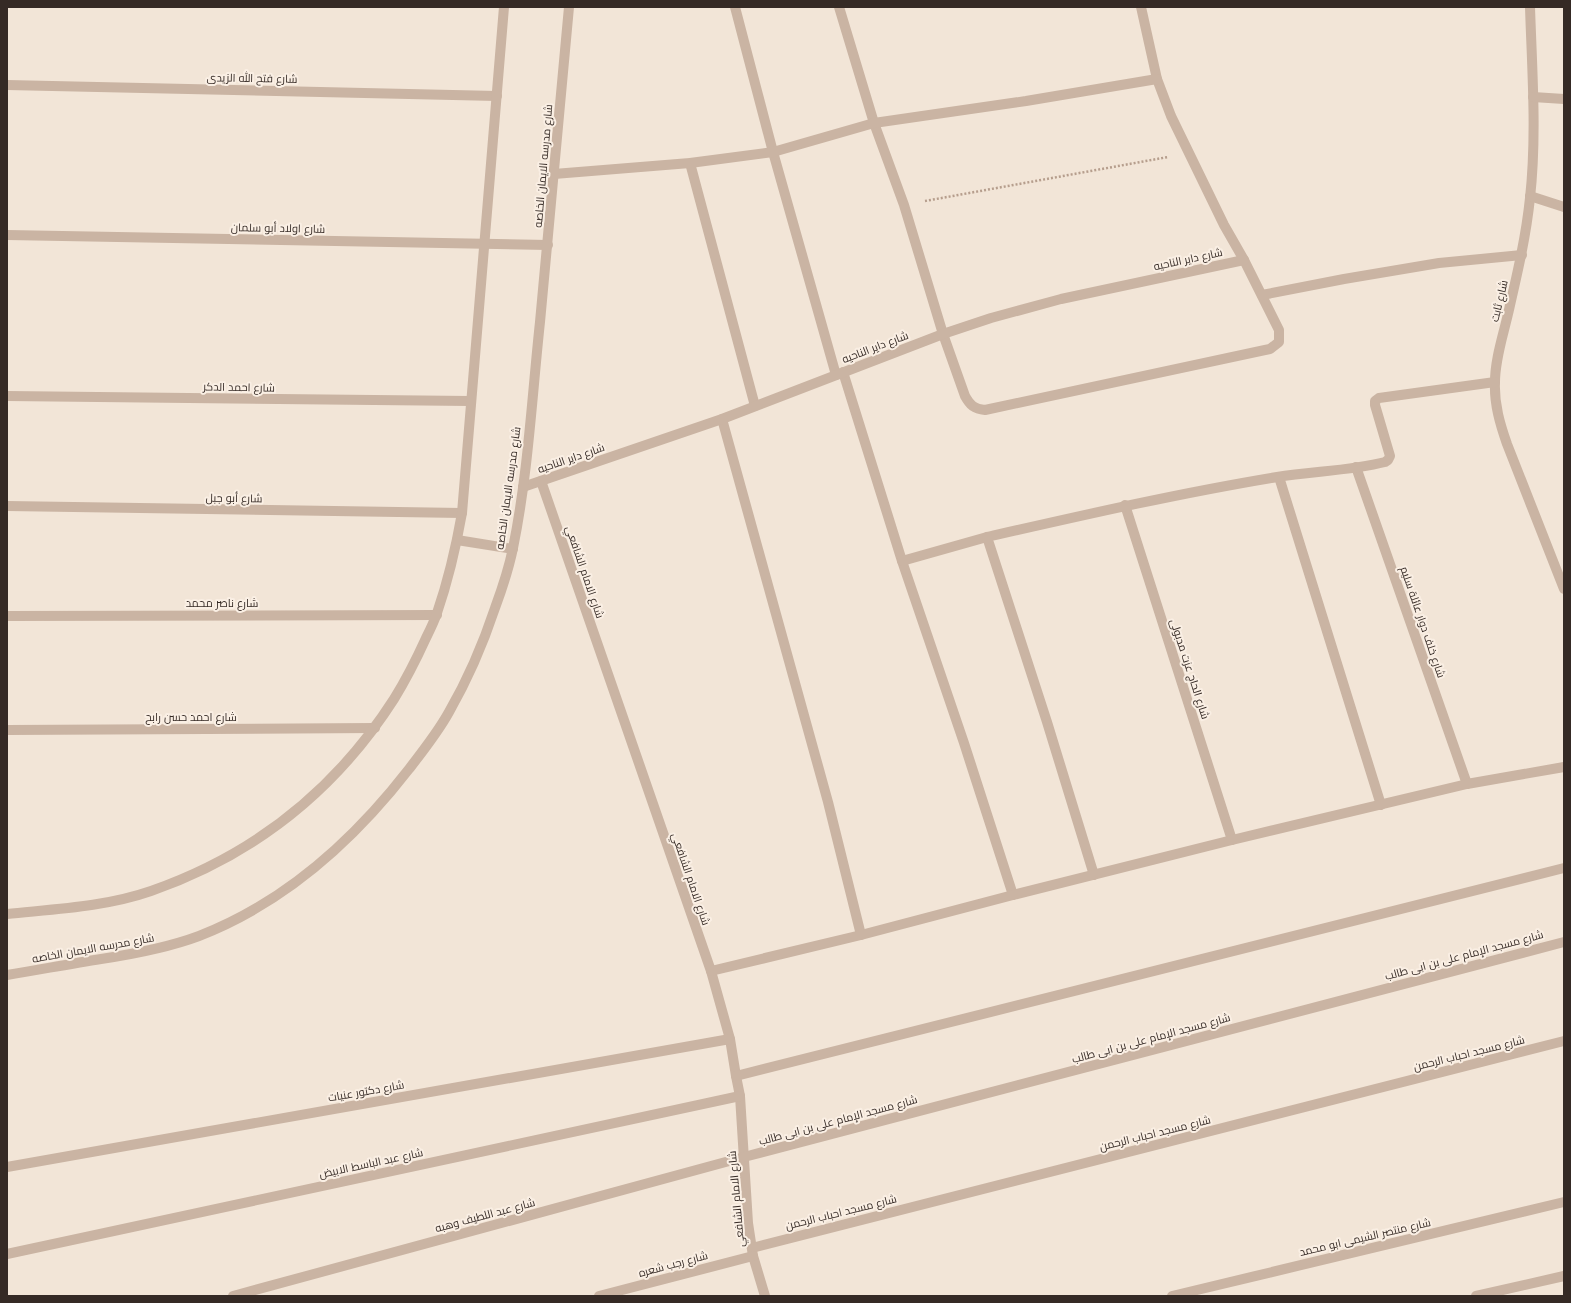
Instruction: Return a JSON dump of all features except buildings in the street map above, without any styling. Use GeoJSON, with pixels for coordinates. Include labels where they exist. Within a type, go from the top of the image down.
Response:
{"type":"FeatureCollection","features":[{"type":"Feature","properties":{"kind":"street"},"geometry":{"type":"LineString","coordinates":[[7,914],[104,903],[150,891],[194,874],[236,853],[275,827],[312,797],[346,765],[376,728],[410,673],[437,615],[457,540],[462,514],[470,402],[504,7]]}},
{"type":"Feature","properties":{"kind":"street","name":"شارع مدرسه الايمان الخاصه"},"geometry":{"type":"LineString","coordinates":[[7,975],[153,951],[198,936],[234,921],[278,894],[313,869],[360,827],[389,795],[419,757],[448,715],[475,662],[501,592],[513,549],[523,487],[548,245],[569,7]]}},
{"type":"Feature","properties":{"kind":"street"},"geometry":{"type":"LineString","coordinates":[[736,7],[773,152],[839,374],[964,743],[1013,895]]}},
{"type":"Feature","properties":{"kind":"street"},"geometry":{"type":"LineString","coordinates":[[839,7],[874,123],[904,205],[943,334],[965,396],[969,404],[974,408],[980,409],[990,409],[1270,349],[1279,342],[1279,330],[1244,260],[1224,225],[1171,116],[1157,79],[1141,7]]}},
{"type":"Feature","properties":{"kind":"street","name":"شارع ثابت"},"geometry":{"type":"LineString","coordinates":[[1530,7],[1533,97],[1533,163],[1522,255],[1496,361],[1496,403],[1500,424],[1564,589]]}},
{"type":"Feature","properties":{"kind":"street"},"geometry":{"type":"LineString","coordinates":[[554,174],[690,163],[773,152],[874,123],[1026,101],[1157,79]]}},
{"type":"Feature","properties":{"kind":"street","name":"شارع فتح الله الزيدى"},"geometry":{"type":"LineString","coordinates":[[7,85],[497,96]]}},
{"type":"Feature","properties":{"kind":"street"},"geometry":{"type":"LineString","coordinates":[[1533,97],[1564,99]]}},
{"type":"Feature","properties":{"kind":"street"},"geometry":{"type":"LineString","coordinates":[[690,163],[755,406]]}},
{"type":"Feature","properties":{"kind":"street"},"geometry":{"type":"LineString","coordinates":[[1530,196],[1564,207]]}},
{"type":"Feature","properties":{"kind":"street","name":"شارع اولاد أبو سلمان"},"geometry":{"type":"LineString","coordinates":[[7,235],[548,245]]}},
{"type":"Feature","properties":{"kind":"street"},"geometry":{"type":"LineString","coordinates":[[1262,295],[1344,278],[1439,263],[1522,255]]}},
{"type":"Feature","properties":{"kind":"street","name":"شارع داير الناحيه"},"geometry":{"type":"LineString","coordinates":[[523,487],[722,419],[943,334],[990,318],[1061,299],[1244,260]]}},
{"type":"Feature","properties":{"kind":"street"},"geometry":{"type":"LineString","coordinates":[[902,561],[987,538],[1126,505],[1279,476],[1385,462],[1390,458],[1375,405],[1379,398],[1495,382]]}},
{"type":"Feature","properties":{"kind":"street","name":"شارع احمد الدكر"},"geometry":{"type":"LineString","coordinates":[[7,396],[470,402]]}},
{"type":"Feature","properties":{"kind":"street"},"geometry":{"type":"LineString","coordinates":[[722,419],[816,756],[861,935]]}},
{"type":"Feature","properties":{"kind":"street","name":"شارع خلف دوار عائلة سليم"},"geometry":{"type":"LineString","coordinates":[[1356,467],[1466,784]]}},
{"type":"Feature","properties":{"kind":"street"},"geometry":{"type":"LineString","coordinates":[[1279,476],[1381,805]]}},
{"type":"Feature","properties":{"kind":"street","name":"شارع الامام الشافعي"},"geometry":{"type":"LineString","coordinates":[[541,481],[711,971],[730,1039],[740,1096],[747,1216],[752,1252],[765,1296]]}},
{"type":"Feature","properties":{"kind":"street","name":"شارع الحاج عزت مدبولى"},"geometry":{"type":"LineString","coordinates":[[1126,505],[1232,840]]}},
{"type":"Feature","properties":{"kind":"street","name":"شارع أبو جبل"},"geometry":{"type":"LineString","coordinates":[[7,506],[462,514]]}},
{"type":"Feature","properties":{"kind":"street"},"geometry":{"type":"LineString","coordinates":[[987,538],[1047,722],[1094,875]]}},
{"type":"Feature","properties":{"kind":"street"},"geometry":{"type":"LineString","coordinates":[[457,540],[513,549]]}},
{"type":"Feature","properties":{"kind":"street","name":"شارع ناصر محمد"},"geometry":{"type":"LineString","coordinates":[[7,616],[437,615]]}},
{"type":"Feature","properties":{"kind":"street","name":"شارع احمد حسن رابح"},"geometry":{"type":"LineString","coordinates":[[7,730],[376,728]]}},
{"type":"Feature","properties":{"kind":"street"},"geometry":{"type":"LineString","coordinates":[[711,971],[861,935],[1232,840],[1466,784],[1564,767]]}},
{"type":"Feature","properties":{"kind":"street"},"geometry":{"type":"LineString","coordinates":[[736,1076],[1564,868]]}},
{"type":"Feature","properties":{"kind":"street","name":"شارع مسجد الإمام على بن ابى طالب"},"geometry":{"type":"LineString","coordinates":[[744,1157],[1564,942]]}},
{"type":"Feature","properties":{"kind":"street","name":"شارع دكتور عنيات"},"geometry":{"type":"LineString","coordinates":[[7,1167],[730,1039]]}},
{"type":"Feature","properties":{"kind":"street","name":"شارع مسجد احباب الرحمن"},"geometry":{"type":"LineString","coordinates":[[752,1252],[1564,1041]]}},
{"type":"Feature","properties":{"kind":"street","name":"شارع عبد الباسط الابيض"},"geometry":{"type":"LineString","coordinates":[[7,1254],[740,1096]]}},
{"type":"Feature","properties":{"kind":"street","name":"شارع عبد اللطيف وهبه"},"geometry":{"type":"LineString","coordinates":[[233,1296],[744,1157]]}},
{"type":"Feature","properties":{"kind":"street","name":"شارع منتصر الشيمى ابو محمد"},"geometry":{"type":"LineString","coordinates":[[1172,1296],[1564,1202]]}},
{"type":"Feature","properties":{"kind":"street","name":"شارع رجب شعره"},"geometry":{"type":"LineString","coordinates":[[599,1296],[752,1252]]}},
{"type":"Feature","properties":{"kind":"street"},"geometry":{"type":"LineString","coordinates":[[1476,1296],[1564,1276]]}},
{"type":"Feature","properties":{"kind":"path"},"geometry":{"type":"LineString","coordinates":[[904,205],[1189,153]]}}]}
